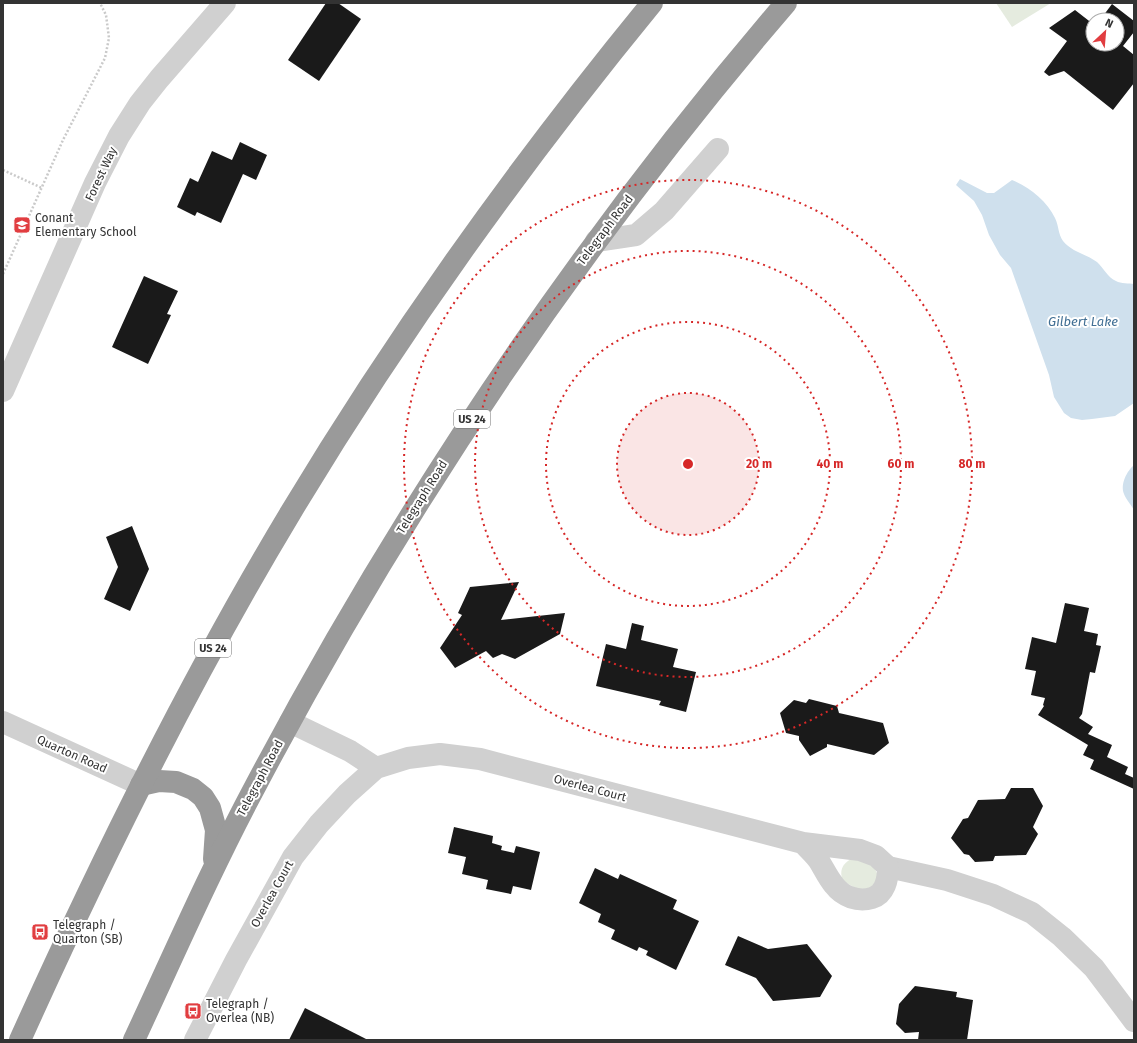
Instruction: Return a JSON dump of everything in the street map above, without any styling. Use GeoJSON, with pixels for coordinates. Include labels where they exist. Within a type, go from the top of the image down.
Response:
{"type":"FeatureCollection","features":[{"type":"Feature","properties":{"kind":"highway","name":"US 24"},"geometry":{"type":"LineString","coordinates":[[20,1040],[64,944],[141,785],[209,656],[290,513],[398,344],[427,302],[529,159],[605,60],[652,3]]}},
{"type":"Feature","properties":{"kind":"highway","name":"Telegraph Road"},"geometry":{"type":"LineString","coordinates":[[134,1040],[213,870],[256,785],[370,581],[441,466],[496,383],[596,241],[687,124],[786,3]]}},
{"type":"Feature","properties":{"kind":"highway"},"geometry":{"type":"LineString","coordinates":[[141,785],[159,781],[176,782],[193,789],[203,798],[210,808],[216,830],[213,870]]}},
{"type":"Feature","properties":{"kind":"street","name":"Forest Way"},"geometry":{"type":"LineString","coordinates":[[3,390],[96,183],[119,136],[140,103],[159,79],[225,3]]}},
{"type":"Feature","properties":{"kind":"street"},"geometry":{"type":"LineString","coordinates":[[596,241],[636,235],[664,211],[718,149]]}},
{"type":"Feature","properties":{"kind":"street","name":"Quarton Road"},"geometry":{"type":"LineString","coordinates":[[3,722],[141,785]]}},
{"type":"Feature","properties":{"kind":"street"},"geometry":{"type":"LineString","coordinates":[[290,722],[350,751],[376,768]]}},
{"type":"Feature","properties":{"kind":"street","name":"Overlea Court"},"geometry":{"type":"LineString","coordinates":[[195,1040],[236,960],[293,857],[319,824],[347,794],[376,768],[408,758],[440,754],[480,759],[803,843],[860,850],[876,856],[888,867]]}},
{"type":"Feature","properties":{"kind":"street"},"geometry":{"type":"LineString","coordinates":[[803,843],[819,861],[834,886],[843,894],[854,899],[865,900],[875,897],[882,890],[888,880],[888,867],[947,880],[993,895],[1032,913],[1062,937],[1094,968],[1134,1021]]}},
{"type":"Feature","properties":{"kind":"path"},"geometry":{"type":"LineString","coordinates":[[3,274],[63,140],[105,58],[109,38],[106,15],[100,3]]}},
{"type":"Feature","properties":{"kind":"path"},"geometry":{"type":"LineString","coordinates":[[3,170],[42,188]]}},
{"type":"Feature","properties":{"kind":"shaded area"},"geometry":{"type":"Polygon","coordinates":[[[996,3],[1051,3],[1012,27],[996,3]]]}},
{"type":"Feature","properties":{"kind":"shaded area"},"geometry":{"type":"Polygon","coordinates":[[[851,859],[871,863],[876,870],[877,878],[871,888],[859,890],[843,881],[841,874],[842,868],[845,863],[851,859]]]}},
{"type":"Feature","properties":{"kind":"water","name":"Gilbert Lake"},"geometry":{"type":"Polygon","coordinates":[[[960,179],[987,193],[994,193],[1012,180],[1025,186],[1037,195],[1052,212],[1061,238],[1067,245],[1097,262],[1113,280],[1120,283],[1134,284],[1134,403],[1115,416],[1082,420],[1071,418],[1064,413],[1054,397],[1049,375],[1011,268],[1000,255],[989,235],[982,215],[974,201],[956,185],[960,179]]]}},
{"type":"Feature","properties":{"kind":"water"},"geometry":{"type":"Polygon","coordinates":[[[1134,465],[1134,510],[1125,496],[1123,486],[1127,474],[1134,465]]]}},
{"type":"Feature","properties":{"kind":"building"},"geometry":{"type":"Polygon","coordinates":[[[326,3],[338,3],[361,19],[319,81],[288,60],[326,3]]]}},
{"type":"Feature","properties":{"kind":"building"},"geometry":{"type":"Polygon","coordinates":[[[1112,4],[1122,12],[1106,12],[1112,4]]]}},
{"type":"Feature","properties":{"kind":"building"},"geometry":{"type":"Polygon","coordinates":[[[1075,10],[1085,18],[1085,52],[1125,52],[1125,48],[1134,55],[1134,83],[1113,110],[1064,71],[1049,76],[1044,72],[1067,41],[1049,28],[1075,10]]]}},
{"type":"Feature","properties":{"kind":"building"},"geometry":{"type":"Polygon","coordinates":[[[1125,14],[1134,21],[1134,32],[1125,43],[1125,14]]]}},
{"type":"Feature","properties":{"kind":"building"},"geometry":{"type":"Polygon","coordinates":[[[240,142],[267,155],[256,180],[243,174],[221,223],[197,212],[195,216],[177,207],[190,178],[198,182],[212,151],[232,160],[240,142]]]}},
{"type":"Feature","properties":{"kind":"building"},"geometry":{"type":"Polygon","coordinates":[[[144,276],[178,291],[167,314],[171,315],[148,364],[112,347],[144,276]]]}},
{"type":"Feature","properties":{"kind":"building"},"geometry":{"type":"Polygon","coordinates":[[[132,526],[149,569],[130,611],[104,599],[118,567],[106,537],[132,526]]]}},
{"type":"Feature","properties":{"kind":"building"},"geometry":{"type":"Polygon","coordinates":[[[519,582],[501,620],[565,613],[560,634],[515,659],[502,654],[493,658],[486,651],[455,668],[440,648],[462,615],[458,613],[470,587],[519,582]]]}},
{"type":"Feature","properties":{"kind":"building"},"geometry":{"type":"Polygon","coordinates":[[[1065,603],[1089,608],[1084,631],[1098,634],[1096,645],[1101,646],[1095,673],[1090,672],[1082,714],[1079,718],[1093,727],[1088,734],[1112,745],[1107,757],[1128,767],[1125,774],[1134,778],[1134,789],[1090,769],[1094,760],[1083,755],[1088,745],[1038,715],[1044,706],[1045,698],[1031,695],[1036,671],[1025,669],[1032,637],[1056,643],[1065,603]]]}},
{"type":"Feature","properties":{"kind":"building"},"geometry":{"type":"Polygon","coordinates":[[[632,623],[644,626],[641,640],[678,649],[673,667],[696,672],[686,712],[659,705],[661,701],[596,686],[606,644],[626,649],[632,623]]]}},
{"type":"Feature","properties":{"kind":"building"},"geometry":{"type":"Polygon","coordinates":[[[809,699],[837,706],[839,713],[883,723],[889,743],[874,755],[827,744],[827,747],[810,756],[799,740],[799,736],[786,733],[780,713],[794,700],[806,703],[809,699]]]}},
{"type":"Feature","properties":{"kind":"building"},"geometry":{"type":"Polygon","coordinates":[[[1011,788],[1033,788],[1043,806],[1033,827],[1038,834],[1026,855],[995,856],[993,861],[975,862],[969,855],[964,854],[951,838],[963,819],[968,818],[978,800],[1005,799],[1011,788]]]}},
{"type":"Feature","properties":{"kind":"building"},"geometry":{"type":"Polygon","coordinates":[[[454,827],[493,836],[492,843],[502,846],[501,850],[514,853],[516,846],[540,852],[531,890],[513,886],[511,894],[486,889],[488,880],[462,874],[466,857],[448,853],[454,827]]]}},
{"type":"Feature","properties":{"kind":"building"},"geometry":{"type":"Polygon","coordinates":[[[595,868],[618,879],[620,874],[677,900],[673,909],[699,921],[676,970],[646,955],[648,951],[639,947],[637,951],[611,939],[615,930],[598,922],[601,914],[579,903],[595,868]]]}},
{"type":"Feature","properties":{"kind":"building"},"geometry":{"type":"Polygon","coordinates":[[[738,936],[768,949],[807,944],[832,976],[820,997],[773,1001],[756,978],[725,965],[738,936]]]}},
{"type":"Feature","properties":{"kind":"building"},"geometry":{"type":"Polygon","coordinates":[[[915,986],[957,992],[956,997],[973,1000],[967,1040],[918,1040],[919,1032],[905,1033],[896,1024],[899,1004],[915,986]]]}},
{"type":"Feature","properties":{"kind":"building"},"geometry":{"type":"Polygon","coordinates":[[[305,1008],[368,1040],[289,1040],[305,1008]]]}},
{"type":"Feature","properties":{"kind":"place","name":"Conant Elementary School"},"geometry":{"type":"Point","coordinates":[22,225]}},
{"type":"Feature","properties":{"kind":"place","name":"Telegraph / Quarton (SB)"},"geometry":{"type":"Point","coordinates":[40,932]}},
{"type":"Feature","properties":{"kind":"place","name":"Telegraph / Overlea (NB)"},"geometry":{"type":"Point","coordinates":[193,1011]}}]}
